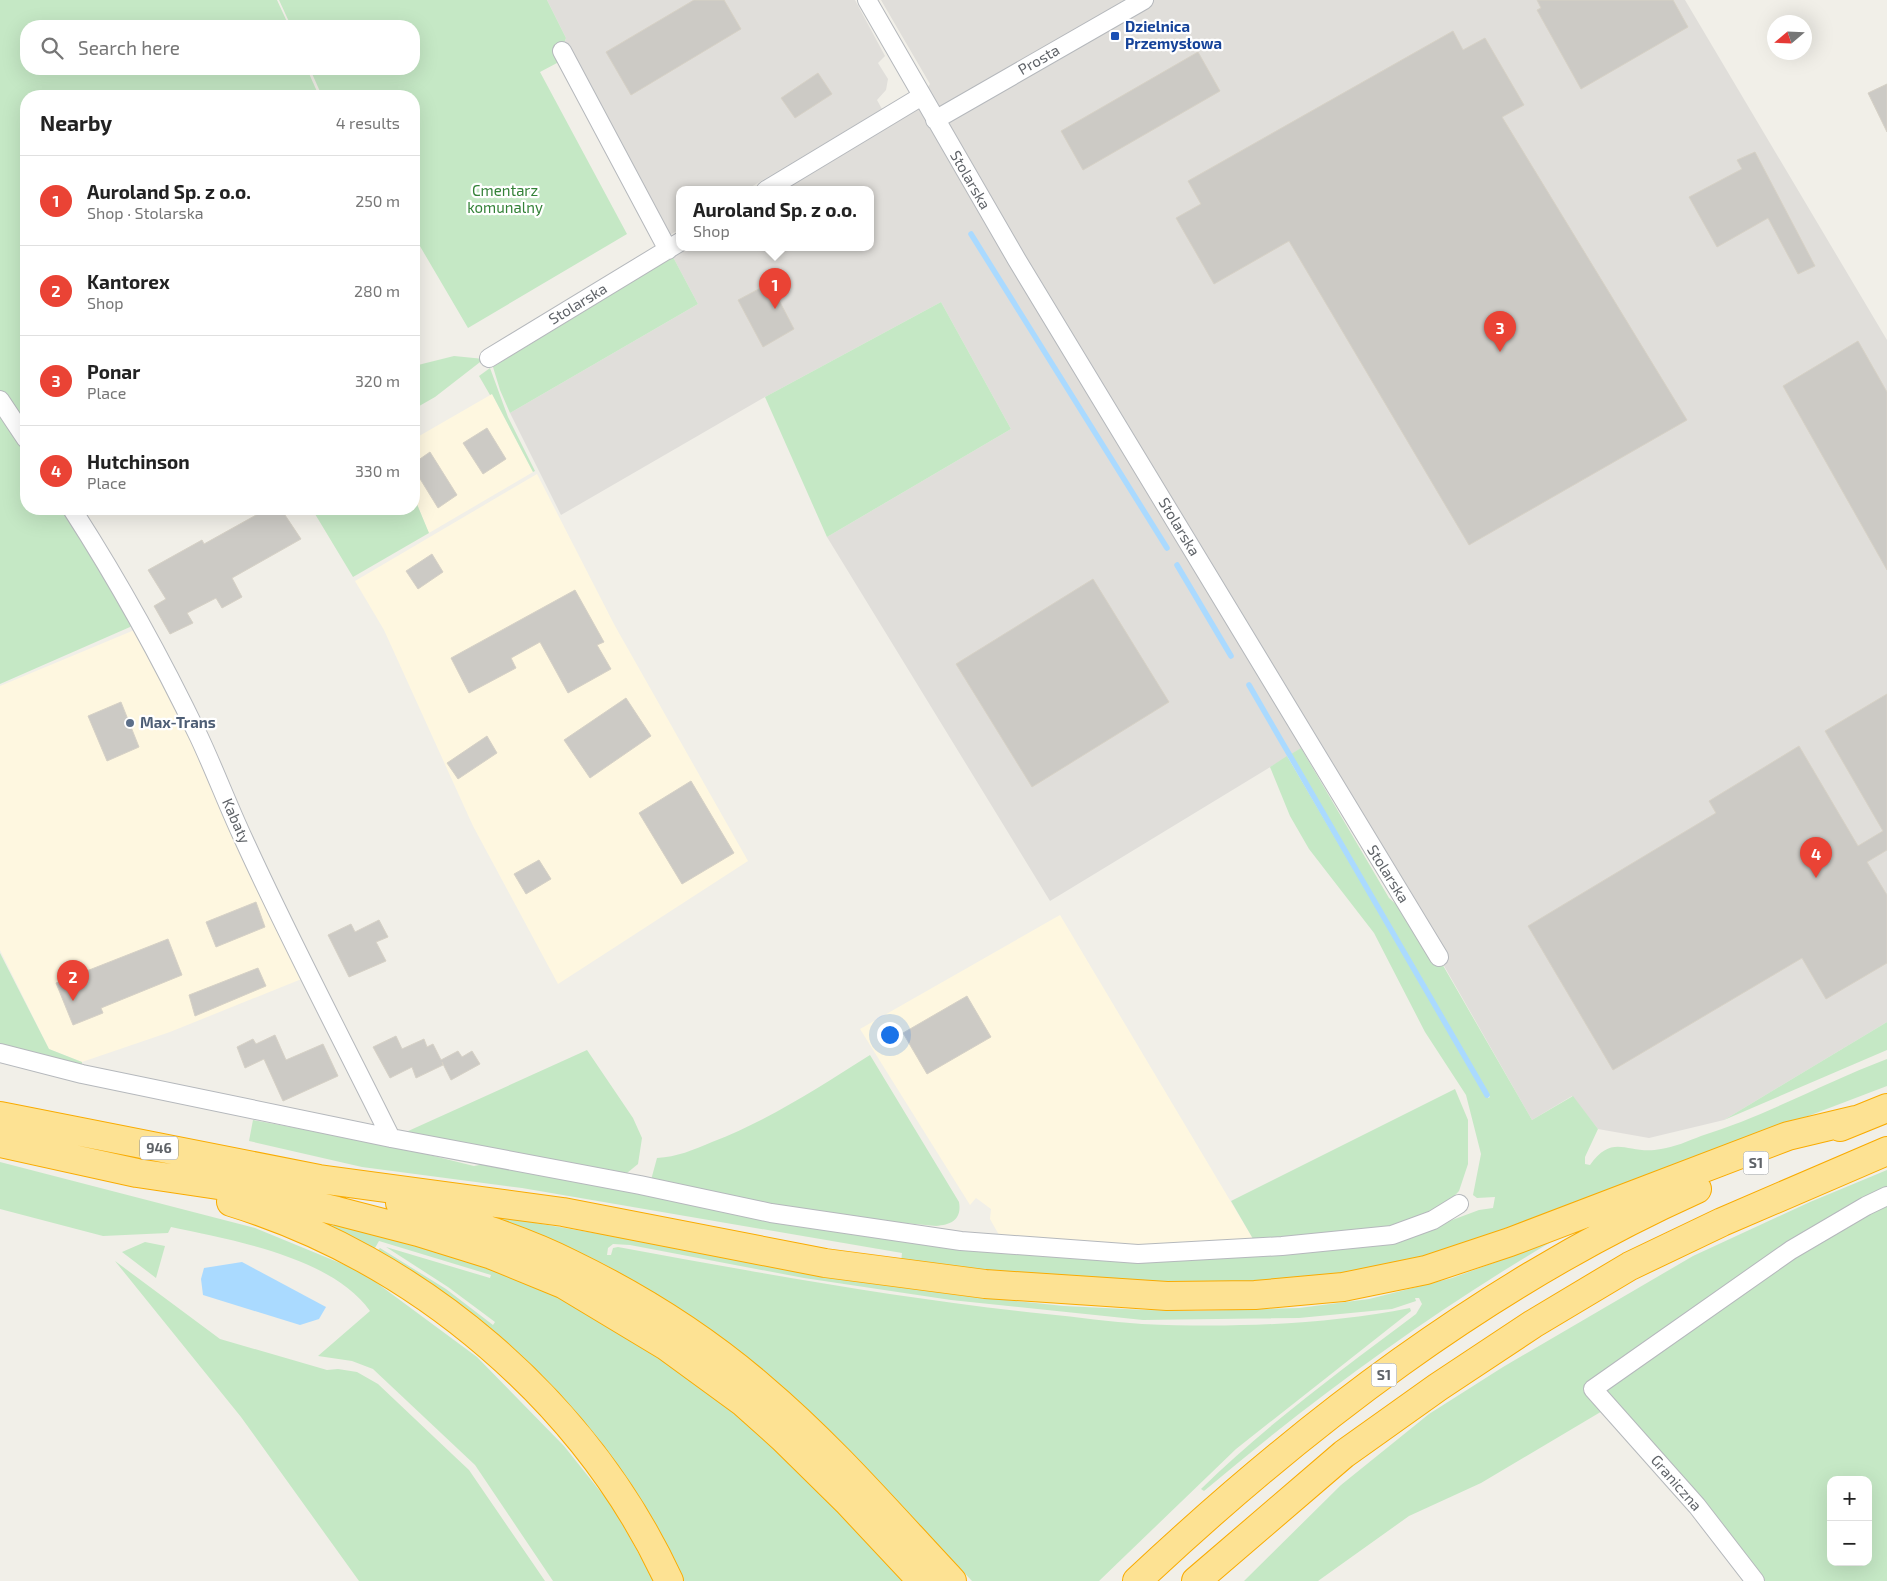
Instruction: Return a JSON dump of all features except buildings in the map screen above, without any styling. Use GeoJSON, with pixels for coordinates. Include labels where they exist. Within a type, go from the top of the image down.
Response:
{"type":"FeatureCollection","features":[{"type":"Feature","properties":{"kind":"highway","name":"S1"},"geometry":{"type":"LineString","coordinates":[[1137,1581],[1223,1502],[1343,1405],[1451,1328],[1513,1288],[1605,1233],[1657,1207],[1855,1120],[1887,1108]]}},
{"type":"Feature","properties":{"kind":"highway","name":"946"},"geometry":{"type":"LineString","coordinates":[[0,1116],[319,1179]]}},
{"type":"Feature","properties":{"kind":"highway"},"geometry":{"type":"LineString","coordinates":[[319,1179],[563,1212],[825,1262],[916,1276],[1082,1292],[1167,1296],[1255,1295],[1343,1287],[1426,1270],[1510,1242],[1788,1136],[1855,1120]]}},
{"type":"Feature","properties":{"kind":"highway","name":"946"},"geometry":{"type":"LineString","coordinates":[[0,1143],[137,1173]]}},
{"type":"Feature","properties":{"kind":"highway"},"geometry":{"type":"LineString","coordinates":[[1196,1581],[1344,1454],[1533,1324],[1647,1258],[1722,1222],[1887,1151]]}},
{"type":"Feature","properties":{"kind":"highway"},"geometry":{"type":"LineString","coordinates":[[137,1173],[251,1208],[317,1234],[408,1284],[473,1332],[526,1380],[583,1444],[630,1508],[669,1581]]}},
{"type":"Feature","properties":{"kind":"highway"},"geometry":{"type":"LineString","coordinates":[[137,1173],[238,1188],[409,1230],[492,1255],[563,1284],[666,1346],[744,1403],[783,1438],[847,1501],[922,1581]]}},
{"type":"Feature","properties":{"kind":"highway"},"geometry":{"type":"LineString","coordinates":[[319,1179],[500,1235],[570,1263],[646,1305],[713,1348],[761,1387],[842,1463],[952,1581]]}},
{"type":"Feature","properties":{"kind":"street","name":"Stolarska"},"geometry":{"type":"LineString","coordinates":[[867,0],[935,120],[1438,957]]}},
{"type":"Feature","properties":{"kind":"street","name":"Prosta"},"geometry":{"type":"LineString","coordinates":[[935,120],[1144,0]]}},
{"type":"Feature","properties":{"kind":"street","name":"Stolarska"},"geometry":{"type":"LineString","coordinates":[[489,358],[674,246],[562,51]]}},
{"type":"Feature","properties":{"kind":"street"},"geometry":{"type":"LineString","coordinates":[[773,186],[922,96]]}},
{"type":"Feature","properties":{"kind":"street"},"geometry":{"type":"LineString","coordinates":[[0,400],[20,430]]}},
{"type":"Feature","properties":{"kind":"street","name":"Kabaty"},"geometry":{"type":"LineString","coordinates":[[76,515],[108,565],[187,713],[288,932],[391,1138]]}},
{"type":"Feature","properties":{"kind":"street"},"geometry":{"type":"LineString","coordinates":[[0,1053],[82,1074],[391,1138],[640,1185],[771,1213],[961,1240],[1138,1254],[1282,1246],[1392,1235],[1433,1220],[1460,1204]]}},
{"type":"Feature","properties":{"kind":"street","name":"Graniczna"},"geometry":{"type":"LineString","coordinates":[[1755,1581],[1697,1506],[1593,1389],[1791,1250],[1866,1206],[1887,1196]]}},
{"type":"Feature","properties":{"kind":"shaded area"},"geometry":{"type":"Polygon","coordinates":[[[547,0],[855,0],[885,56],[878,63],[888,79],[886,90],[877,100],[882,109],[753,186],[676,186],[676,231],[666,237],[562,51],[566,38],[547,0]]]}},
{"type":"Feature","properties":{"kind":"shaded area"},"geometry":{"type":"Polygon","coordinates":[[[881,0],[1685,0],[1887,340],[1887,1022],[1724,1120],[1649,1138],[1598,1129],[1572,1096],[1532,1120],[1439,957],[1308,744],[1050,901],[827,537],[1011,429],[941,302],[765,397],[561,515],[510,413],[698,304],[673,257],[682,251],[874,251],[874,186],[782,186],[922,96],[930,84],[881,0]]]}},
{"type":"Feature","properties":{"kind":"shaded area"},"geometry":{"type":"Polygon","coordinates":[[[492,394],[533,472],[429,533],[420,511],[420,436],[492,394]]]}},
{"type":"Feature","properties":{"kind":"shaded area"},"geometry":{"type":"Polygon","coordinates":[[[537,474],[615,626],[748,861],[558,984],[473,826],[384,630],[355,581],[537,474]]]}},
{"type":"Feature","properties":{"kind":"shaded area"},"geometry":{"type":"Polygon","coordinates":[[[136,631],[157,663],[309,976],[170,1032],[82,1062],[49,1049],[0,950],[0,686],[136,631]]]}},
{"type":"Feature","properties":{"kind":"shaded area"},"geometry":{"type":"Polygon","coordinates":[[[1060,915],[1256,1244],[1139,1251],[999,1235],[990,1219],[991,1209],[976,1198],[970,1205],[860,1029],[1060,915]]]}},
{"type":"Feature","properties":{"kind":"green space"},"geometry":{"type":"Polygon","coordinates":[[[0,0],[277,0],[286,20],[20,20],[20,75],[310,75],[316,90],[20,90],[20,424],[0,395],[0,0]]]}},
{"type":"Feature","properties":{"kind":"green space","name":"Cmentarz komunalny"},"geometry":{"type":"Polygon","coordinates":[[[279,0],[547,0],[566,38],[557,63],[540,72],[627,234],[468,328],[420,246],[420,90],[319,90],[313,75],[420,75],[420,20],[288,20],[279,0]]]}},
{"type":"Feature","properties":{"kind":"green space"},"geometry":{"type":"Polygon","coordinates":[[[673,257],[698,304],[510,413],[493,367],[673,257]]]}},
{"type":"Feature","properties":{"kind":"green space"},"geometry":{"type":"Polygon","coordinates":[[[941,302],[1011,429],[827,537],[765,397],[941,302]]]}},
{"type":"Feature","properties":{"kind":"green space"},"geometry":{"type":"Polygon","coordinates":[[[454,356],[484,359],[435,397],[420,406],[420,364],[454,356]]]}},
{"type":"Feature","properties":{"kind":"green space"},"geometry":{"type":"Polygon","coordinates":[[[490,368],[508,417],[535,471],[533,472],[492,394],[490,395],[479,376],[490,368]]]}},
{"type":"Feature","properties":{"kind":"green space"},"geometry":{"type":"Polygon","coordinates":[[[0,405],[20,437],[20,515],[69,515],[133,624],[130,627],[0,684],[0,405]]]}},
{"type":"Feature","properties":{"kind":"green space"},"geometry":{"type":"Polygon","coordinates":[[[420,511],[429,533],[353,577],[316,515],[420,515],[420,511]]]}},
{"type":"Feature","properties":{"kind":"green space"},"geometry":{"type":"Polygon","coordinates":[[[1301,748],[1389,898],[1398,906],[1435,966],[1441,962],[1532,1120],[1573,1096],[1598,1129],[1585,1157],[1585,1164],[1590,1165],[1607,1149],[1614,1147],[1649,1150],[1681,1144],[1748,1119],[1887,1059],[1887,1086],[1426,1262],[1348,1278],[1139,1286],[901,1262],[902,1253],[522,1188],[362,1167],[249,1141],[253,1120],[389,1145],[474,1166],[500,1161],[1000,1252],[1404,1238],[1479,1210],[1493,1208],[1495,1197],[1477,1198],[1473,1195],[1481,1154],[1466,1095],[1425,1032],[1374,933],[1309,849],[1290,816],[1270,767],[1287,756],[1488,1098],[1490,1097],[1291,754],[1301,748]]]}},
{"type":"Feature","properties":{"kind":"green space"},"geometry":{"type":"Polygon","coordinates":[[[0,953],[49,1049],[82,1062],[82,1074],[0,1053],[0,953]]]}},
{"type":"Feature","properties":{"kind":"green space"},"geometry":{"type":"Polygon","coordinates":[[[1887,1022],[1887,1050],[1724,1120],[1887,1022]]]}},
{"type":"Feature","properties":{"kind":"green space"},"geometry":{"type":"Polygon","coordinates":[[[587,1050],[633,1118],[642,1138],[638,1164],[627,1173],[406,1132],[587,1050]]]}},
{"type":"Feature","properties":{"kind":"green space"},"geometry":{"type":"Polygon","coordinates":[[[870,1055],[959,1202],[959,1213],[955,1220],[936,1226],[820,1215],[651,1180],[657,1158],[678,1155],[753,1124],[793,1103],[870,1055]]]}},
{"type":"Feature","properties":{"kind":"green space"},"geometry":{"type":"Polygon","coordinates":[[[1455,1089],[1468,1120],[1468,1164],[1459,1191],[1444,1207],[1391,1232],[1256,1244],[1231,1201],[1455,1089]]]}},
{"type":"Feature","properties":{"kind":"green space"},"geometry":{"type":"Polygon","coordinates":[[[0,1162],[255,1228],[362,1272],[477,1357],[564,1446],[612,1506],[654,1581],[553,1581],[475,1465],[373,1369],[352,1361],[318,1356],[370,1311],[353,1292],[331,1277],[306,1264],[251,1245],[171,1227],[168,1233],[103,1236],[0,1209],[0,1162]]]}},
{"type":"Feature","properties":{"kind":"green space"},"geometry":{"type":"Polygon","coordinates":[[[1887,1170],[1887,1581],[1755,1581],[1609,1407],[1481,1483],[1409,1516],[1318,1581],[1244,1581],[1341,1485],[1429,1414],[1503,1367],[1693,1256],[1810,1202],[1887,1170]]]}},
{"type":"Feature","properties":{"kind":"green space"},"geometry":{"type":"Polygon","coordinates":[[[304,1216],[457,1255],[525,1281],[575,1304],[675,1364],[769,1441],[906,1581],[679,1581],[587,1435],[304,1216]],[[379,1241],[375,1248],[378,1250],[380,1248],[446,1289],[493,1325],[495,1322],[448,1287],[386,1247],[490,1278],[491,1275],[379,1241]]]}},
{"type":"Feature","properties":{"kind":"green space"},"geometry":{"type":"Polygon","coordinates":[[[501,1217],[950,1294],[1064,1306],[1146,1310],[1196,1311],[1299,1308],[1369,1299],[1452,1278],[1551,1242],[1460,1299],[1372,1359],[1204,1491],[1201,1489],[1252,1442],[1333,1376],[1416,1314],[1422,1304],[1419,1298],[1415,1298],[1416,1301],[1392,1309],[1299,1318],[1143,1320],[951,1300],[804,1278],[630,1245],[613,1244],[608,1248],[607,1255],[611,1255],[613,1248],[618,1247],[778,1276],[938,1301],[1130,1323],[1209,1326],[1277,1324],[1378,1314],[1410,1308],[1411,1311],[1236,1449],[1099,1581],[972,1581],[824,1426],[660,1297],[604,1264],[500,1219],[501,1217]]]}},
{"type":"Feature","properties":{"kind":"green space"},"geometry":{"type":"Polygon","coordinates":[[[145,1242],[165,1246],[156,1278],[122,1252],[145,1242]]]}},
{"type":"Feature","properties":{"kind":"green space"},"geometry":{"type":"Polygon","coordinates":[[[115,1261],[220,1339],[327,1370],[338,1369],[357,1372],[378,1384],[469,1470],[545,1581],[359,1581],[241,1417],[115,1261]]]}},
{"type":"Feature","properties":{"kind":"water"},"geometry":{"type":"Polygon","coordinates":[[[242,1262],[326,1307],[319,1319],[300,1325],[203,1295],[201,1279],[204,1268],[242,1262]]]}},
{"type":"Feature","properties":{"kind":"waterway"},"geometry":{"type":"LineString","coordinates":[[971,234],[1167,548]]}},
{"type":"Feature","properties":{"kind":"waterway"},"geometry":{"type":"LineString","coordinates":[[1177,565],[1231,656]]}},
{"type":"Feature","properties":{"kind":"waterway"},"geometry":{"type":"LineString","coordinates":[[1249,685],[1487,1095]]}},
{"type":"Feature","properties":{"kind":"place","name":"Dzielnica Przemysłowa"},"geometry":{"type":"Point","coordinates":[1115,36]}},
{"type":"Feature","properties":{"kind":"place","name":"Auroland Sp. z o.o."},"geometry":{"type":"Point","coordinates":[775,309]}},
{"type":"Feature","properties":{"kind":"place","name":"Ponar"},"geometry":{"type":"Point","coordinates":[1500,352]}},
{"type":"Feature","properties":{"kind":"place","name":"Max-Trans"},"geometry":{"type":"Point","coordinates":[130,723]}},
{"type":"Feature","properties":{"kind":"place","name":"Hutchinson"},"geometry":{"type":"Point","coordinates":[1816,878]}},
{"type":"Feature","properties":{"kind":"place","name":"Kantorex"},"geometry":{"type":"Point","coordinates":[73,1001]}}]}
